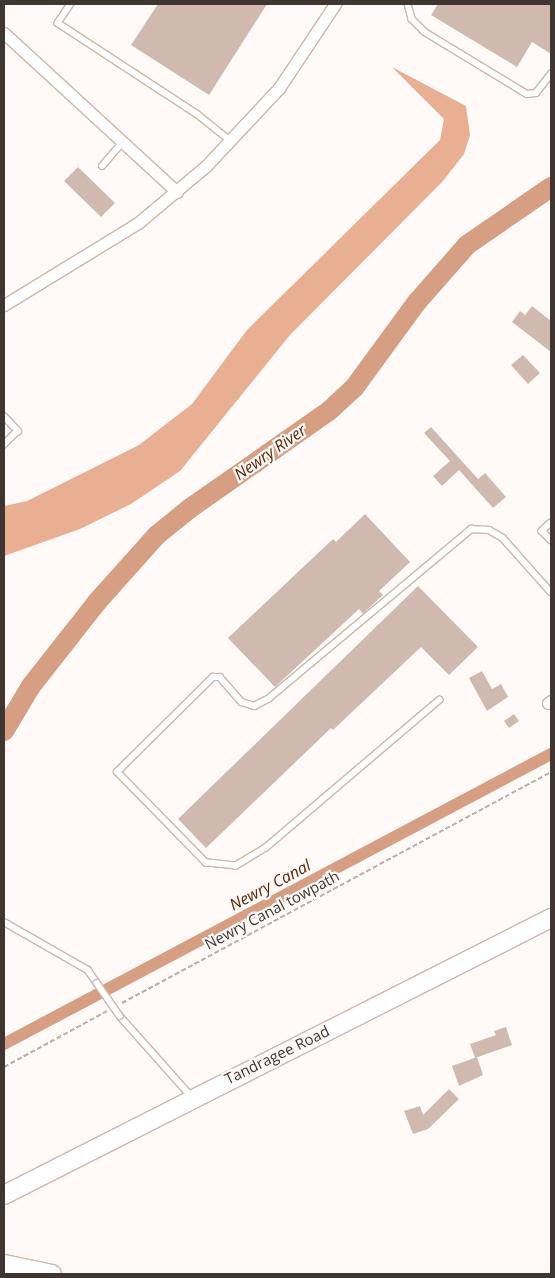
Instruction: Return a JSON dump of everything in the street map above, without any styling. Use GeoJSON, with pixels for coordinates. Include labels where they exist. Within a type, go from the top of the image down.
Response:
{"type":"FeatureCollection","features":[{"type":"Feature","properties":{"kind":"highway","name":"Tandragee Road"},"geometry":{"type":"LineString","coordinates":[[4,1195],[192,1098],[551,918]]}},
{"type":"Feature","properties":{"kind":"highway"},"geometry":{"type":"LineString","coordinates":[[4,1264],[52,1274]]}},
{"type":"Feature","properties":{"kind":"street"},"geometry":{"type":"LineString","coordinates":[[4,305],[138,223],[177,192],[231,141],[279,88],[335,4]]}},
{"type":"Feature","properties":{"kind":"street"},"geometry":{"type":"LineString","coordinates":[[4,32],[177,192]]}},
{"type":"Feature","properties":{"kind":"lane"},"geometry":{"type":"LineString","coordinates":[[71,4],[58,23],[197,114],[231,141]]}},
{"type":"Feature","properties":{"kind":"lane"},"geometry":{"type":"LineString","coordinates":[[408,4],[412,19],[425,32],[527,94],[536,92],[551,74]]}},
{"type":"Feature","properties":{"kind":"lane"},"geometry":{"type":"LineString","coordinates":[[102,166],[123,142]]}},
{"type":"Feature","properties":{"kind":"lane"},"geometry":{"type":"LineString","coordinates":[[4,416],[18,431],[4,444]]}},
{"type":"Feature","properties":{"kind":"lane"},"geometry":{"type":"LineString","coordinates":[[551,523],[542,531],[551,540]]}},
{"type":"Feature","properties":{"kind":"lane"},"geometry":{"type":"LineString","coordinates":[[440,700],[266,848],[236,866],[206,863],[117,772],[213,677],[220,677],[242,702],[254,706],[268,699],[471,529],[489,530],[502,538],[551,592]]}},
{"type":"Feature","properties":{"kind":"lane"},"geometry":{"type":"LineString","coordinates":[[4,922],[88,970],[120,1016],[192,1098]]}},
{"type":"Feature","properties":{"kind":"path","name":"Newry Canal towpath"},"geometry":{"type":"LineString","coordinates":[[116,1006],[551,772]]}},
{"type":"Feature","properties":{"kind":"path"},"geometry":{"type":"LineString","coordinates":[[4,1067],[108,1011]]}},
{"type":"Feature","properties":{"kind":"shaded area"},"geometry":{"type":"Polygon","coordinates":[[[392,67],[466,106],[470,135],[464,154],[443,181],[290,335],[180,471],[131,504],[80,529],[4,556],[4,506],[27,501],[139,445],[192,404],[247,330],[440,140],[444,119],[392,67]]]}},
{"type":"Feature","properties":{"kind":"building"},"geometry":{"type":"Polygon","coordinates":[[[158,4],[267,4],[209,95],[131,45],[158,4]]]}},
{"type":"Feature","properties":{"kind":"building"},"geometry":{"type":"Polygon","coordinates":[[[438,4],[551,4],[551,54],[532,42],[517,67],[431,15],[438,4]]]}},
{"type":"Feature","properties":{"kind":"building"},"geometry":{"type":"Polygon","coordinates":[[[78,167],[115,203],[101,217],[64,181],[78,167]]]}},
{"type":"Feature","properties":{"kind":"building"},"geometry":{"type":"Polygon","coordinates":[[[532,306],[551,321],[551,352],[512,322],[520,311],[525,315],[532,306]]]}},
{"type":"Feature","properties":{"kind":"building"},"geometry":{"type":"Polygon","coordinates":[[[523,355],[540,373],[528,384],[511,365],[523,355]]]}},
{"type":"Feature","properties":{"kind":"building"},"geometry":{"type":"Polygon","coordinates":[[[431,427],[478,479],[485,473],[506,497],[493,508],[459,470],[442,486],[433,476],[450,461],[424,433],[431,427]]]}},
{"type":"Feature","properties":{"kind":"building"},"geometry":{"type":"Polygon","coordinates":[[[365,514],[410,562],[379,591],[383,595],[363,614],[359,609],[275,687],[228,638],[333,539],[336,542],[365,514]]]}},
{"type":"Feature","properties":{"kind":"building"},"geometry":{"type":"Polygon","coordinates":[[[418,586],[478,647],[449,675],[421,647],[333,730],[331,728],[206,848],[178,819],[418,586]]]}},
{"type":"Feature","properties":{"kind":"building"},"geometry":{"type":"Polygon","coordinates":[[[482,671],[492,689],[501,684],[508,697],[487,711],[469,678],[482,671]]]}},
{"type":"Feature","properties":{"kind":"building"},"geometry":{"type":"Polygon","coordinates":[[[514,714],[519,721],[509,728],[504,721],[514,714]]]}},
{"type":"Feature","properties":{"kind":"building"},"geometry":{"type":"Polygon","coordinates":[[[506,1027],[512,1045],[475,1058],[470,1044],[496,1035],[494,1031],[506,1027]]]}},
{"type":"Feature","properties":{"kind":"building"},"geometry":{"type":"Polygon","coordinates":[[[477,1057],[483,1075],[459,1086],[452,1066],[477,1057]]]}},
{"type":"Feature","properties":{"kind":"building"},"geometry":{"type":"Polygon","coordinates":[[[449,1089],[459,1099],[428,1129],[413,1134],[404,1111],[420,1106],[423,1115],[449,1089]]]}},
{"type":"Feature","properties":{"kind":"waterway","name":"Newry River"},"geometry":{"type":"LineString","coordinates":[[4,731],[31,686],[97,602],[157,535],[189,509],[329,411],[354,388],[417,302],[467,245],[551,187]]}},
{"type":"Feature","properties":{"kind":"waterway","name":"Newry Canal"},"geometry":{"type":"LineString","coordinates":[[4,1044],[551,754]]}}]}
